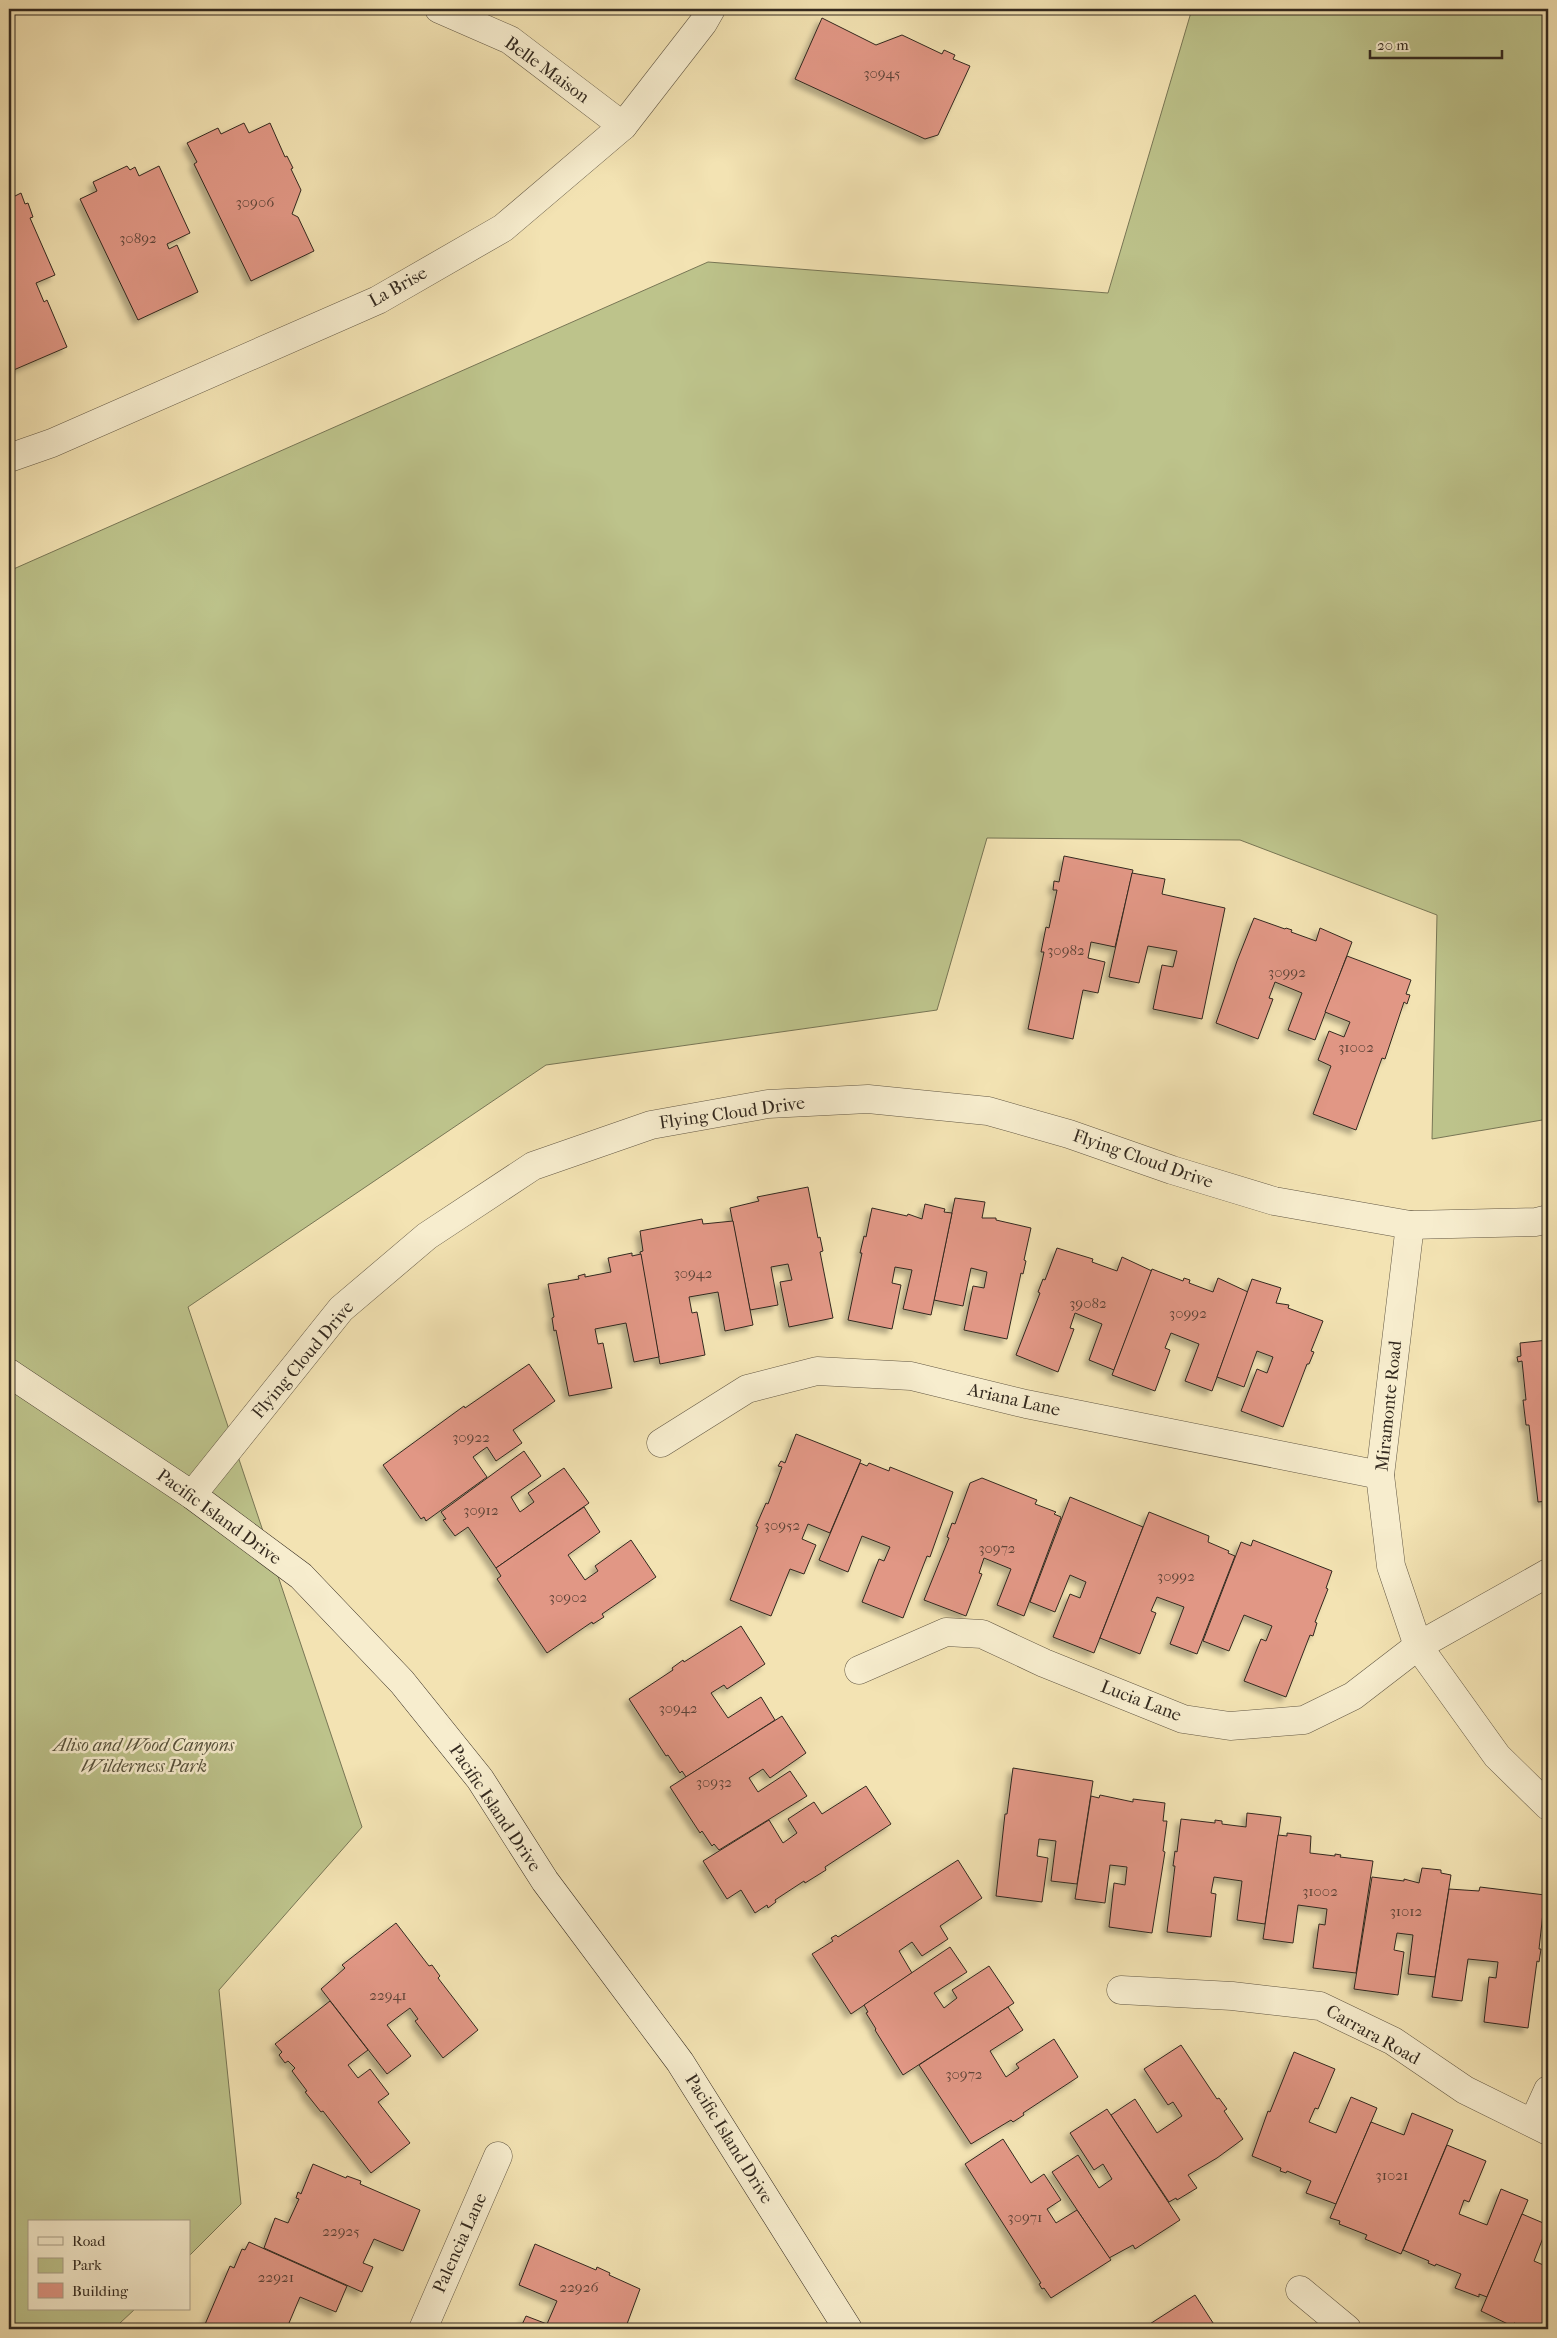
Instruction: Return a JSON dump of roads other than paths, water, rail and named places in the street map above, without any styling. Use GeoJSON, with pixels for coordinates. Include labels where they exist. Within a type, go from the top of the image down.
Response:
{"type":"FeatureCollection","features":[{"type":"Feature","properties":{"kind":"street","name":"Belle Maison"},"geometry":{"type":"LineString","coordinates":[[439,9],[510,40],[623,126]]}},
{"type":"Feature","properties":{"kind":"street","name":"La Brise"},"geometry":{"type":"LineString","coordinates":[[9,458],[52,443],[378,300],[503,228],[623,126],[703,24],[711,9]]}},
{"type":"Feature","properties":{"kind":"street","name":"Flying Cloud Drive"},"geometry":{"type":"LineString","coordinates":[[192,1495],[341,1309],[427,1236],[533,1166],[651,1125],[768,1104],[868,1099],[988,1111],[1069,1134],[1172,1170],[1274,1201],[1410,1226],[1536,1222],[1548,1219]]}},
{"type":"Feature","properties":{"kind":"street","name":"Miramonte Road"},"geometry":{"type":"LineString","coordinates":[[1410,1226],[1380,1475],[1391,1566],[1418,1646],[1496,1756],[1548,1806]]}},
{"type":"Feature","properties":{"kind":"street","name":"Ariana Lane"},"geometry":{"type":"LineString","coordinates":[[661,1442],[747,1389],[816,1371],[911,1376],[1026,1404],[1380,1475]]}},
{"type":"Feature","properties":{"kind":"street","name":"Pacific Island Drive"},"geometry":{"type":"LineString","coordinates":[[9,1373],[192,1495],[300,1576],[402,1682],[480,1779],[545,1881],[680,2062],[848,2329]]}},
{"type":"Feature","properties":{"kind":"street","name":"Lucia Lane"},"geometry":{"type":"LineString","coordinates":[[859,1670],[946,1632],[982,1634],[1044,1664],[1183,1719],[1230,1726],[1304,1720],[1353,1696],[1418,1646],[1548,1573]]}},
{"type":"Feature","properties":{"kind":"street","name":"Carrara Road"},"geometry":{"type":"LineString","coordinates":[[1121,1990],[1232,1996],[1320,2006],[1393,2042],[1465,2090],[1541,2127]]}},
{"type":"Feature","properties":{"kind":"street"},"geometry":{"type":"LineString","coordinates":[[1541,2127],[1548,2090]]}},
{"type":"Feature","properties":{"kind":"street","name":"Palencia Lane"},"geometry":{"type":"LineString","coordinates":[[423,2329],[498,2156]]}},
{"type":"Feature","properties":{"kind":"street"},"geometry":{"type":"LineString","coordinates":[[1300,2290],[1347,2329]]}},
{"type":"Feature","properties":{"kind":"park label","name":"Aliso and Wood Canyons Wilderness Park"},"geometry":{"type":"Point","coordinates":[144,1755]}}]}
